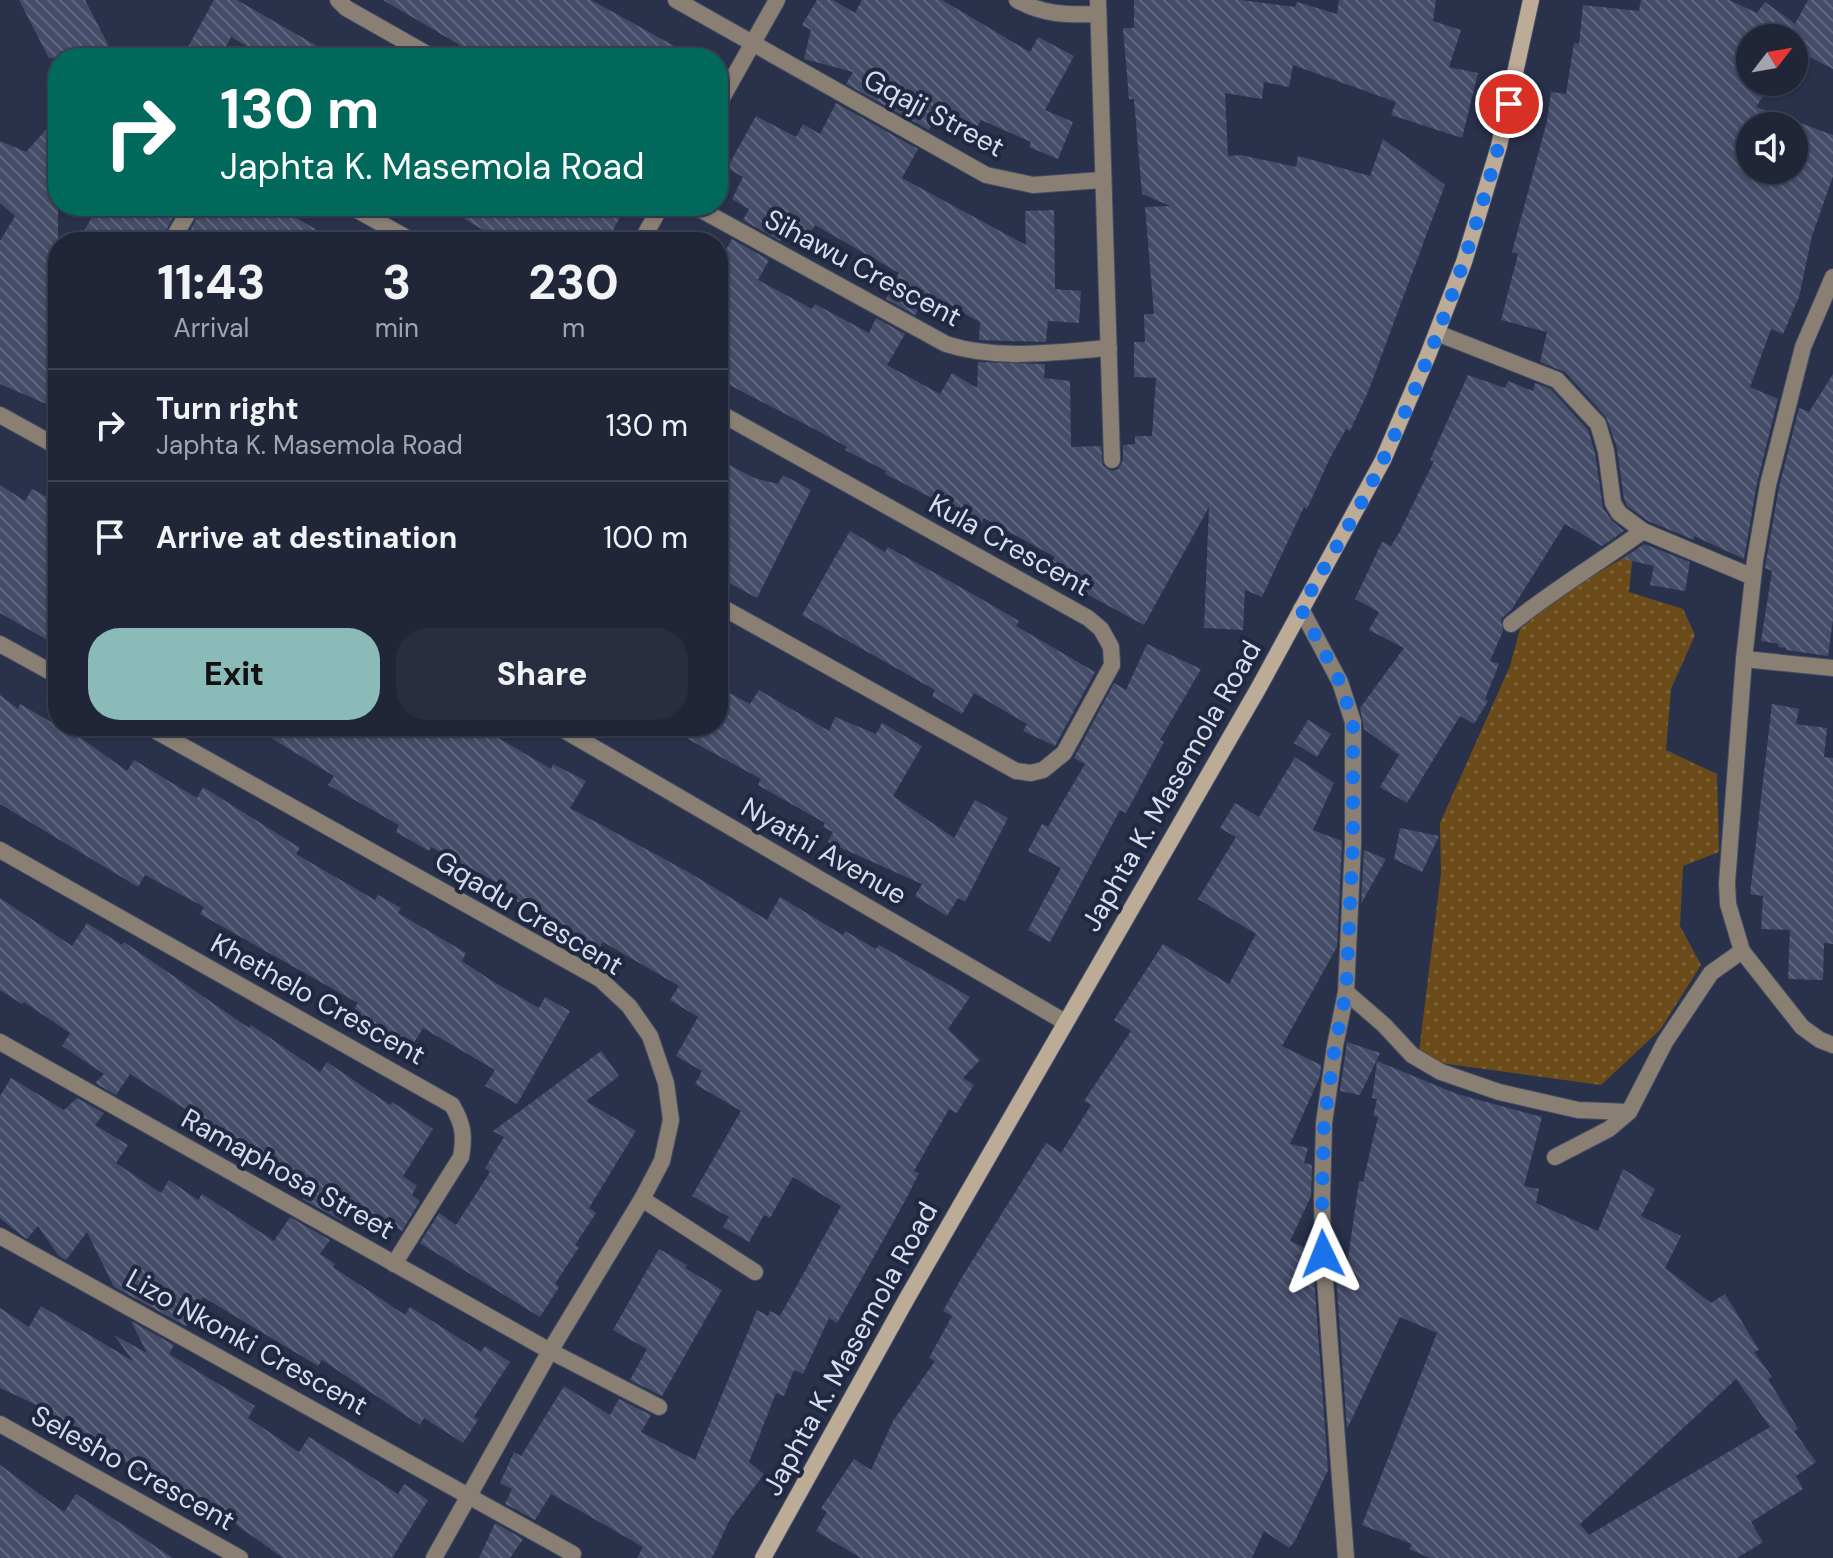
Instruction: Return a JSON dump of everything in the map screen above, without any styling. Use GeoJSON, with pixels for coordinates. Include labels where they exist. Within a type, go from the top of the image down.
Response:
{"type":"FeatureCollection","features":[{"type":"Feature","properties":{"kind":"main road","name":"Japhta K. Masemola Road"},"geometry":{"type":"LineString","coordinates":[[763,1558],[906,1300],[1258,689],[1383,460],[1464,262],[1499,146],[1531,0]]}},
{"type":"Feature","properties":{"kind":"street"},"geometry":{"type":"LineString","coordinates":[[338,0],[346,8],[416,48]]}},
{"type":"Feature","properties":{"kind":"street","name":"Gqaji Street"},"geometry":{"type":"LineString","coordinates":[[676,0],[986,175],[1033,185],[1102,180]]}},
{"type":"Feature","properties":{"kind":"street"},"geometry":{"type":"LineString","coordinates":[[728,87],[777,0]]}},
{"type":"Feature","properties":{"kind":"street"},"geometry":{"type":"LineString","coordinates":[[1017,0],[1034,10],[1058,15],[1098,7],[1112,460]]}},
{"type":"Feature","properties":{"kind":"street"},"geometry":{"type":"LineString","coordinates":[[368,216],[396,232]]}},
{"type":"Feature","properties":{"kind":"street","name":"Sihawu Crescent"},"geometry":{"type":"LineString","coordinates":[[712,216],[946,344],[973,353],[1004,355],[1109,348]]}},
{"type":"Feature","properties":{"kind":"street"},"geometry":{"type":"LineString","coordinates":[[1833,277],[1803,347],[1768,485],[1744,659],[1727,883],[1728,904],[1742,951],[1802,1027],[1833,1045]]}},
{"type":"Feature","properties":{"kind":"street"},"geometry":{"type":"LineString","coordinates":[[1437,333],[1557,380],[1598,424],[1606,451],[1613,503],[1619,513],[1643,531],[1753,577]]}},
{"type":"Feature","properties":{"kind":"street"},"geometry":{"type":"LineString","coordinates":[[0,415],[48,441]]}},
{"type":"Feature","properties":{"kind":"street","name":"Kula Crescent"},"geometry":{"type":"LineString","coordinates":[[728,418],[1088,618],[1101,629],[1111,647],[1112,665],[1064,753],[1043,770],[1031,773],[1016,771],[728,611]]}},
{"type":"Feature","properties":{"kind":"street"},"geometry":{"type":"LineString","coordinates":[[1511,624],[1551,592],[1643,531]]}},
{"type":"Feature","properties":{"kind":"street"},"geometry":{"type":"LineString","coordinates":[[1301,609],[1340,682],[1353,722],[1353,844],[1346,992],[1324,1123],[1322,1199],[1323,1254],[1346,1558]]}},
{"type":"Feature","properties":{"kind":"street"},"geometry":{"type":"LineString","coordinates":[[0,644],[48,670]]}},
{"type":"Feature","properties":{"kind":"street"},"geometry":{"type":"LineString","coordinates":[[1744,659],[1833,668]]}},
{"type":"Feature","properties":{"kind":"street","name":"Gqadu Crescent"},"geometry":{"type":"LineString","coordinates":[[165,736],[600,979],[629,1006],[650,1036],[666,1083],[671,1120],[662,1161],[550,1351],[434,1558]]}},
{"type":"Feature","properties":{"kind":"street","name":"Nyathi Avenue"},"geometry":{"type":"LineString","coordinates":[[574,736],[1065,1022]]}},
{"type":"Feature","properties":{"kind":"street","name":"Khethelo Crescent"},"geometry":{"type":"LineString","coordinates":[[0,850],[452,1105],[462,1123],[465,1138],[461,1157],[394,1264]]}},
{"type":"Feature","properties":{"kind":"street"},"geometry":{"type":"LineString","coordinates":[[1555,1157],[1609,1129],[1629,1112],[1665,1042],[1711,973],[1742,951]]}},
{"type":"Feature","properties":{"kind":"street"},"geometry":{"type":"LineString","coordinates":[[1346,992],[1412,1055],[1441,1072],[1499,1092],[1578,1110],[1629,1112]]}},
{"type":"Feature","properties":{"kind":"street","name":"Ramaphosa Street"},"geometry":{"type":"LineString","coordinates":[[0,1042],[550,1351]]}},
{"type":"Feature","properties":{"kind":"street"},"geometry":{"type":"LineString","coordinates":[[642,1199],[755,1272]]}},
{"type":"Feature","properties":{"kind":"street","name":"Lizo Nkonki Crescent"},"geometry":{"type":"LineString","coordinates":[[0,1236],[468,1495]]}},
{"type":"Feature","properties":{"kind":"street"},"geometry":{"type":"LineString","coordinates":[[550,1351],[659,1407]]}},
{"type":"Feature","properties":{"kind":"street","name":"Selesho Crescent"},"geometry":{"type":"LineString","coordinates":[[0,1424],[240,1558]]}},
{"type":"Feature","properties":{"kind":"street"},"geometry":{"type":"LineString","coordinates":[[468,1495],[573,1554]]}},
{"type":"Feature","properties":{"kind":"shaded area"},"geometry":{"type":"Polygon","coordinates":[[[1633,552],[1629,592],[1683,609],[1695,635],[1671,689],[1666,750],[1717,774],[1719,852],[1683,866],[1680,926],[1701,965],[1660,1030],[1601,1085],[1418,1060],[1441,873],[1440,823],[1510,666],[1520,629],[1554,599],[1633,552]]]}},
{"type":"Feature","properties":{"kind":"building"},"geometry":{"type":"Polygon","coordinates":[[[19,0],[85,0],[110,48],[48,48],[48,56],[19,0]]]}},
{"type":"Feature","properties":{"kind":"building"},"geometry":{"type":"Polygon","coordinates":[[[214,0],[237,0],[321,48],[250,48],[231,37],[225,48],[188,48],[214,0]]]}},
{"type":"Feature","properties":{"kind":"building"},"geometry":{"type":"Polygon","coordinates":[[[383,0],[591,0],[678,48],[465,48],[383,0]]]}},
{"type":"Feature","properties":{"kind":"building"},"geometry":{"type":"Polygon","coordinates":[[[817,0],[833,0],[855,13],[862,0],[942,0],[1030,52],[1038,37],[1074,56],[1045,110],[1073,122],[1058,159],[1029,147],[1031,142],[981,120],[971,138],[936,119],[929,130],[846,84],[853,72],[804,59],[811,30],[802,25],[817,0]]]}},
{"type":"Feature","properties":{"kind":"building"},"geometry":{"type":"Polygon","coordinates":[[[1134,0],[1241,0],[1295,7],[1297,2],[1337,14],[1339,0],[1436,0],[1433,21],[1461,30],[1449,67],[1478,73],[1462,138],[1391,115],[1396,102],[1293,65],[1289,87],[1264,82],[1262,99],[1225,93],[1228,156],[1241,155],[1296,167],[1298,156],[1370,176],[1383,139],[1445,185],[1368,392],[1350,431],[1346,429],[1329,460],[1307,509],[1304,507],[1262,597],[1245,590],[1243,630],[1204,628],[1209,507],[1144,625],[1079,590],[1082,585],[1049,566],[1055,557],[984,518],[980,526],[953,512],[954,509],[845,450],[847,447],[728,384],[728,246],[732,239],[769,260],[758,280],[812,309],[815,304],[869,333],[876,318],[905,334],[887,365],[940,394],[952,373],[977,388],[978,362],[1045,364],[1044,378],[1070,381],[1071,447],[1101,446],[1103,466],[1112,471],[1118,469],[1123,460],[1123,445],[1135,444],[1135,436],[1152,436],[1156,378],[1134,377],[1134,342],[1145,342],[1144,314],[1154,314],[1145,207],[1170,206],[1142,194],[1134,99],[1129,99],[1123,28],[1134,28],[1134,0]]]}},
{"type":"Feature","properties":{"kind":"building"},"geometry":{"type":"Polygon","coordinates":[[[1641,0],[1729,0],[1757,13],[1765,2],[1795,24],[1736,24],[1736,96],[1763,96],[1756,107],[1770,112],[1736,112],[1736,184],[1808,184],[1808,126],[1833,135],[1833,176],[1812,236],[1799,297],[1783,334],[1771,329],[1750,387],[1778,399],[1757,483],[1744,559],[1694,536],[1694,540],[1648,521],[1627,506],[1617,448],[1606,417],[1565,372],[1540,362],[1547,332],[1501,320],[1518,254],[1512,252],[1547,121],[1551,92],[1566,94],[1574,43],[1579,44],[1583,5],[1639,11],[1641,0]]]}},
{"type":"Feature","properties":{"kind":"building"},"geometry":{"type":"Polygon","coordinates":[[[1808,0],[1833,0],[1833,69],[1808,56],[1808,24],[1795,24],[1808,0]]]}},
{"type":"Feature","properties":{"kind":"building"},"geometry":{"type":"Polygon","coordinates":[[[836,103],[918,149],[902,178],[1026,245],[1025,211],[1054,210],[1055,289],[1081,291],[1079,323],[1048,321],[1046,342],[979,340],[980,322],[930,295],[924,309],[920,307],[915,315],[886,299],[899,273],[815,225],[804,243],[785,232],[780,241],[743,220],[749,209],[732,199],[743,177],[728,166],[756,116],[796,137],[803,124],[820,134],[836,103]]]}},
{"type":"Feature","properties":{"kind":"building"},"geometry":{"type":"Polygon","coordinates":[[[48,127],[48,216],[58,216],[58,232],[48,232],[48,405],[0,384],[0,241],[15,216],[0,203],[0,141],[26,152],[48,127]]]}},
{"type":"Feature","properties":{"kind":"building"},"geometry":{"type":"Polygon","coordinates":[[[92,216],[174,216],[165,232],[84,232],[92,216]]]}},
{"type":"Feature","properties":{"kind":"building"},"geometry":{"type":"Polygon","coordinates":[[[198,216],[295,216],[320,232],[189,232],[198,216]]]}},
{"type":"Feature","properties":{"kind":"building"},"geometry":{"type":"Polygon","coordinates":[[[459,216],[620,217],[612,232],[487,232],[459,216]]]}},
{"type":"Feature","properties":{"kind":"building"},"geometry":{"type":"Polygon","coordinates":[[[1833,374],[1833,619],[1828,656],[1786,650],[1778,647],[1779,644],[1761,641],[1772,571],[1765,568],[1779,487],[1799,408],[1809,412],[1833,374]]]}},
{"type":"Feature","properties":{"kind":"building"},"geometry":{"type":"Polygon","coordinates":[[[1468,375],[1505,388],[1508,381],[1533,391],[1535,383],[1551,389],[1588,430],[1595,453],[1603,508],[1624,531],[1602,546],[1565,524],[1512,609],[1501,619],[1503,631],[1490,661],[1499,664],[1485,699],[1488,701],[1474,724],[1460,716],[1407,803],[1380,787],[1399,755],[1364,729],[1360,708],[1404,648],[1369,630],[1379,612],[1355,599],[1382,542],[1391,546],[1400,531],[1434,461],[1430,460],[1468,375]]]}},
{"type":"Feature","properties":{"kind":"building"},"geometry":{"type":"Polygon","coordinates":[[[728,464],[754,478],[778,484],[783,475],[811,490],[757,598],[728,582],[728,464]]]}},
{"type":"Feature","properties":{"kind":"building"},"geometry":{"type":"Polygon","coordinates":[[[0,485],[25,501],[32,489],[48,498],[48,640],[0,613],[0,485]]]}},
{"type":"Feature","properties":{"kind":"building"},"geometry":{"type":"Polygon","coordinates":[[[850,531],[885,552],[888,547],[985,601],[1019,621],[1016,626],[1095,672],[1055,746],[1023,731],[1027,724],[974,693],[962,714],[932,696],[935,690],[802,615],[850,531]]]}},
{"type":"Feature","properties":{"kind":"building"},"geometry":{"type":"Polygon","coordinates":[[[1644,544],[1690,562],[1685,591],[1650,585],[1654,566],[1623,559],[1644,544]]]}},
{"type":"Feature","properties":{"kind":"building"},"geometry":{"type":"Polygon","coordinates":[[[1147,644],[1201,669],[1160,740],[1164,742],[1126,813],[1120,810],[1050,942],[1028,930],[1061,868],[1028,851],[1042,824],[1048,827],[1085,764],[1074,758],[1114,683],[1126,690],[1147,644]]]}},
{"type":"Feature","properties":{"kind":"building"},"geometry":{"type":"Polygon","coordinates":[[[759,690],[829,731],[835,717],[876,734],[882,723],[922,746],[893,796],[954,838],[975,800],[1008,818],[965,902],[958,898],[947,916],[915,896],[922,884],[828,842],[833,832],[823,827],[825,823],[758,785],[761,779],[682,736],[728,736],[728,692],[750,704],[759,690]]]}},
{"type":"Feature","properties":{"kind":"building"},"geometry":{"type":"Polygon","coordinates":[[[0,695],[18,709],[20,704],[48,720],[48,736],[78,736],[127,771],[134,760],[197,798],[203,787],[300,848],[296,854],[375,900],[378,895],[401,908],[398,913],[466,953],[462,961],[492,981],[539,1008],[545,997],[570,1011],[517,1104],[485,1086],[495,1070],[423,1028],[412,1046],[377,1026],[375,1030],[350,1016],[358,1003],[200,914],[204,907],[145,875],[138,887],[0,804],[0,695]]]}},
{"type":"Feature","properties":{"kind":"building"},"geometry":{"type":"Polygon","coordinates":[[[1772,704],[1799,709],[1796,724],[1827,728],[1824,757],[1833,758],[1833,944],[1824,943],[1823,980],[1788,979],[1790,930],[1761,929],[1763,896],[1750,894],[1772,704]]]}},
{"type":"Feature","properties":{"kind":"building"},"geometry":{"type":"Polygon","coordinates":[[[1308,720],[1331,734],[1317,757],[1294,743],[1308,720]]]}},
{"type":"Feature","properties":{"kind":"building"},"geometry":{"type":"Polygon","coordinates":[[[268,736],[495,736],[551,769],[553,764],[586,781],[570,808],[690,873],[767,920],[780,897],[843,935],[845,931],[876,949],[879,945],[970,997],[948,1029],[980,1060],[963,1078],[974,1085],[957,1113],[949,1109],[914,1171],[919,1173],[906,1199],[837,1323],[829,1318],[803,1374],[794,1370],[784,1396],[776,1393],[749,1462],[764,1474],[729,1521],[712,1558],[637,1558],[643,1547],[551,1494],[535,1520],[505,1504],[512,1489],[500,1483],[514,1452],[521,1456],[564,1386],[610,1415],[619,1399],[651,1415],[641,1432],[695,1460],[757,1310],[768,1316],[770,1311],[780,1316],[841,1206],[793,1177],[770,1218],[764,1215],[749,1242],[723,1227],[729,1217],[692,1196],[741,1111],[695,1084],[702,1071],[676,1056],[698,1017],[670,1000],[679,986],[603,942],[598,950],[536,906],[534,910],[501,893],[505,887],[396,832],[399,825],[328,785],[334,776],[268,736]]]}},
{"type":"Feature","properties":{"kind":"building"},"geometry":{"type":"Polygon","coordinates":[[[1295,757],[1334,783],[1313,830],[1342,841],[1337,947],[1282,1046],[1321,1065],[1320,1076],[1290,1144],[1308,1148],[1304,1163],[1312,1165],[1311,1196],[1290,1241],[1312,1251],[1328,1470],[1295,1541],[1289,1548],[1264,1531],[1252,1558],[861,1558],[816,1531],[827,1512],[821,1508],[854,1459],[871,1470],[893,1421],[935,1361],[929,1358],[952,1316],[943,1311],[962,1277],[1046,1143],[1061,1153],[1091,1105],[1084,1101],[1131,1031],[1114,1020],[1163,944],[1229,984],[1256,934],[1198,899],[1236,837],[1220,828],[1235,803],[1259,817],[1295,757]]]}},
{"type":"Feature","properties":{"kind":"building"},"geometry":{"type":"Polygon","coordinates":[[[1400,828],[1439,836],[1422,872],[1394,859],[1400,828]]]}},
{"type":"Feature","properties":{"kind":"building"},"geometry":{"type":"Polygon","coordinates":[[[1364,850],[1386,859],[1361,904],[1364,850]]]}},
{"type":"Feature","properties":{"kind":"building"},"geometry":{"type":"Polygon","coordinates":[[[0,898],[72,946],[87,923],[122,945],[124,942],[249,1028],[251,1025],[320,1072],[327,1062],[390,1105],[392,1102],[433,1129],[403,1176],[417,1186],[412,1195],[420,1201],[402,1231],[392,1225],[387,1233],[350,1208],[342,1221],[302,1199],[306,1193],[263,1165],[266,1160],[130,1074],[116,1095],[95,1083],[104,1074],[62,1046],[70,1033],[0,990],[0,898]]]}},
{"type":"Feature","properties":{"kind":"building"},"geometry":{"type":"Polygon","coordinates":[[[1347,1042],[1380,1053],[1360,1095],[1340,1091],[1347,1042]]]}},
{"type":"Feature","properties":{"kind":"building"},"geometry":{"type":"Polygon","coordinates":[[[601,1051],[619,1076],[586,1101],[636,1131],[589,1208],[596,1213],[575,1245],[579,1247],[555,1284],[559,1287],[540,1317],[420,1243],[439,1213],[456,1225],[490,1172],[485,1168],[504,1137],[493,1131],[601,1051]]]}},
{"type":"Feature","properties":{"kind":"building"},"geometry":{"type":"Polygon","coordinates":[[[1377,1061],[1457,1094],[1542,1117],[1524,1186],[1539,1189],[1536,1203],[1598,1231],[1623,1169],[1655,1189],[1641,1216],[1681,1236],[1665,1268],[1711,1303],[1725,1294],[1759,1350],[1754,1352],[1772,1377],[1768,1379],[1798,1429],[1794,1431],[1816,1462],[1796,1476],[1803,1489],[1751,1522],[1763,1542],[1737,1558],[1430,1558],[1409,1549],[1412,1544],[1362,1525],[1437,1333],[1400,1317],[1347,1429],[1335,1261],[1347,1266],[1359,1181],[1363,1182],[1378,1117],[1373,1116],[1377,1099],[1372,1098],[1377,1061]],[[1736,1379],[1580,1524],[1589,1535],[1770,1427],[1736,1379]]]}},
{"type":"Feature","properties":{"kind":"building"},"geometry":{"type":"Polygon","coordinates":[[[11,1078],[64,1110],[77,1098],[104,1113],[95,1125],[128,1145],[116,1163],[161,1193],[169,1180],[198,1200],[202,1194],[274,1241],[290,1217],[330,1240],[320,1254],[335,1264],[333,1267],[405,1315],[410,1307],[481,1352],[485,1346],[510,1362],[474,1417],[478,1420],[463,1443],[424,1418],[420,1425],[322,1360],[318,1366],[203,1297],[186,1326],[114,1287],[87,1232],[66,1260],[59,1256],[38,1226],[27,1239],[21,1235],[0,1218],[0,1096],[11,1078]]]}},
{"type":"Feature","properties":{"kind":"building"},"geometry":{"type":"Polygon","coordinates":[[[659,1249],[722,1290],[662,1396],[630,1380],[647,1349],[613,1330],[659,1249]]]}},
{"type":"Feature","properties":{"kind":"building"},"geometry":{"type":"Polygon","coordinates":[[[41,1306],[133,1361],[114,1335],[147,1353],[131,1321],[174,1345],[169,1354],[255,1406],[248,1418],[299,1452],[309,1437],[398,1494],[404,1484],[428,1500],[392,1558],[283,1558],[199,1498],[193,1507],[67,1423],[59,1437],[34,1424],[43,1408],[0,1388],[0,1308],[29,1327],[41,1306]]]}},
{"type":"Feature","properties":{"kind":"building"},"geometry":{"type":"Polygon","coordinates":[[[0,1465],[64,1512],[76,1494],[173,1558],[0,1558],[0,1465]]]}},
{"type":"Feature","properties":{"kind":"building"},"geometry":{"type":"Polygon","coordinates":[[[495,1523],[523,1539],[510,1558],[479,1558],[495,1523]]]}},
{"type":"Feature","properties":{"kind":"route"},"geometry":{"type":"LineString","coordinates":[[1323,1254],[1324,1123],[1346,992],[1353,844],[1353,722],[1340,682],[1301,609],[1383,460],[1428,355],[1464,262],[1509,104]]}}]}
